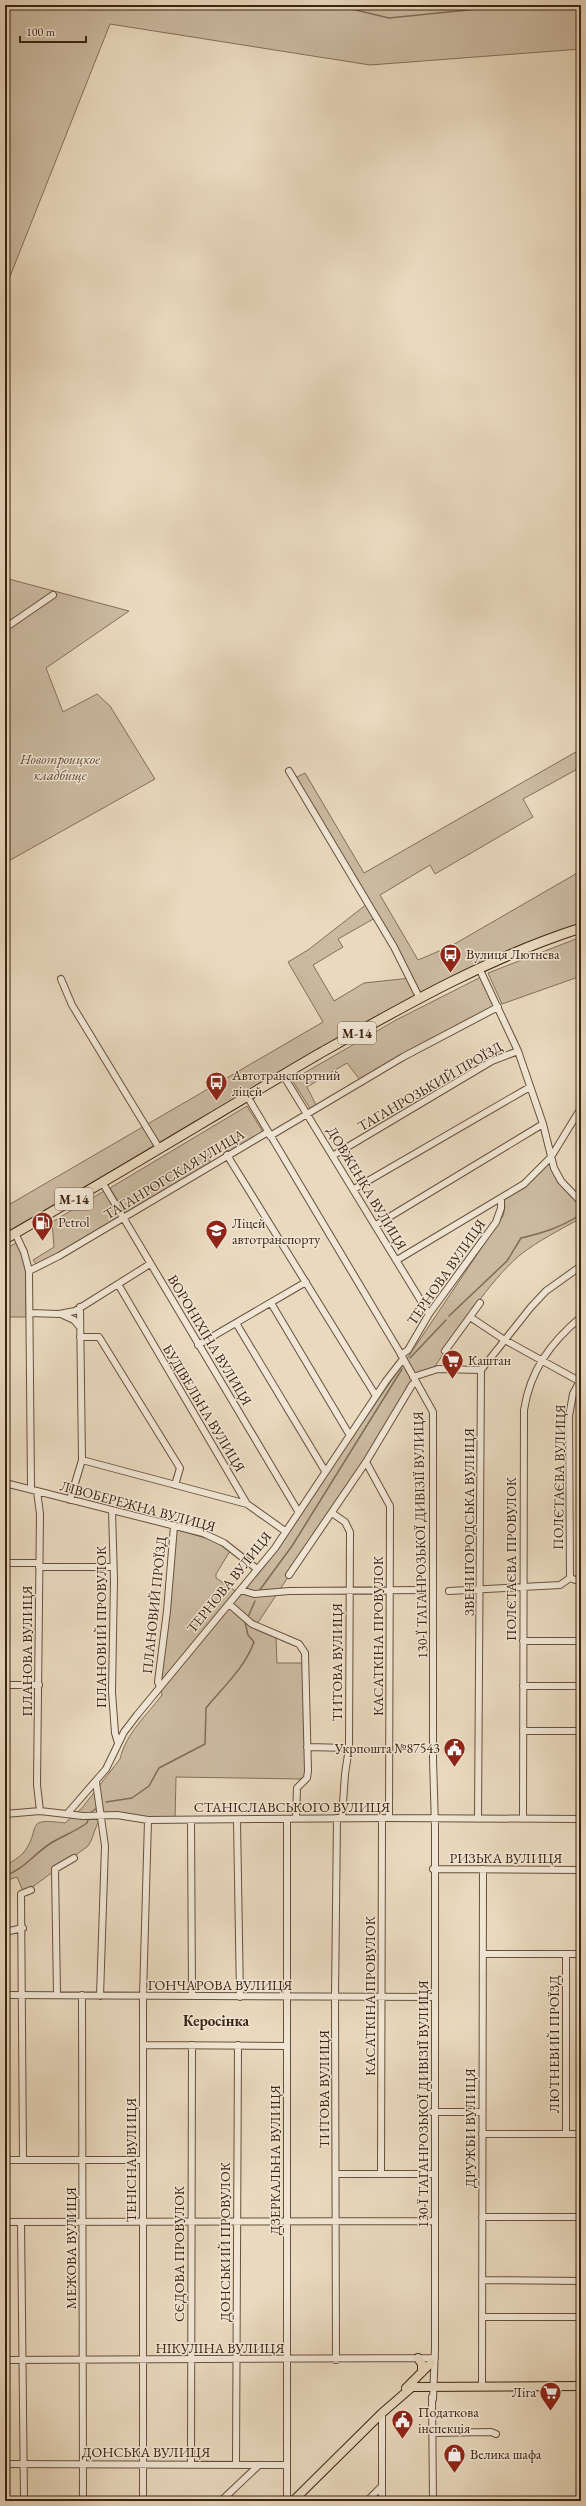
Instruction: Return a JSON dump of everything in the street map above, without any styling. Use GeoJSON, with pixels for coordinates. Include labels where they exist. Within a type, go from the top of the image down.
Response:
{"type":"FeatureCollection","features":[{"type":"Feature","properties":{"kind":"highway","name":"М-14"},"geometry":{"type":"LineString","coordinates":[[5,1239],[247,1096],[419,997],[479,968],[581,928]]}},
{"type":"Feature","properties":{"kind":"main road"},"geometry":{"type":"LineString","coordinates":[[418,2358],[422,2364],[422,2372]]}},
{"type":"Feature","properties":{"kind":"main road"},"geometry":{"type":"LineString","coordinates":[[293,2501],[399,2396],[432,2360]]}},
{"type":"Feature","properties":{"kind":"main road"},"geometry":{"type":"LineString","coordinates":[[399,2396],[414,2386],[581,2386]]}},
{"type":"Feature","properties":{"kind":"street"},"geometry":{"type":"LineString","coordinates":[[5,628],[53,595]]}},
{"type":"Feature","properties":{"kind":"street"},"geometry":{"type":"LineString","coordinates":[[290,771],[394,947],[419,997]]}},
{"type":"Feature","properties":{"kind":"street"},"geometry":{"type":"LineString","coordinates":[[479,968],[518,1050],[543,1124],[551,1157],[561,1181],[580,1200]]}},
{"type":"Feature","properties":{"kind":"street"},"geometry":{"type":"LineString","coordinates":[[61,979],[72,1005],[159,1148]]}},
{"type":"Feature","properties":{"kind":"street","name":"ТАГАНРОГСКАЯ УЛИЦА"},"geometry":{"type":"LineString","coordinates":[[29,1270],[59,1256],[227,1155],[308,1114],[410,1054],[498,1007]]}},
{"type":"Feature","properties":{"kind":"street","name":"ТАГАНРОЗЬКИЙ ПРОЇЗД"},"geometry":{"type":"LineString","coordinates":[[334,1155],[492,1061],[518,1050]]}},
{"type":"Feature","properties":{"kind":"street","name":"ДОВЖЕНКА ВУЛИЦЯ"},"geometry":{"type":"LineString","coordinates":[[283,1075],[334,1155],[430,1314]]}},
{"type":"Feature","properties":{"kind":"street"},"geometry":{"type":"LineString","coordinates":[[354,1189],[530,1087]]}},
{"type":"Feature","properties":{"kind":"street","name":"130-Ї ТАГАНРОЗЬКОЇ ДИВІЗІЇ ВУЛИЦЯ"},"geometry":{"type":"LineString","coordinates":[[247,1096],[433,1412],[433,2501]]}},
{"type":"Feature","properties":{"kind":"street"},"geometry":{"type":"LineString","coordinates":[[397,1260],[524,1184],[551,1157],[581,1108]]}},
{"type":"Feature","properties":{"kind":"street"},"geometry":{"type":"LineString","coordinates":[[376,1225],[543,1124]]}},
{"type":"Feature","properties":{"kind":"street"},"geometry":{"type":"LineString","coordinates":[[227,1155],[376,1396]]}},
{"type":"Feature","properties":{"kind":"street","name":"ВОРОНІХІНА ВУЛИЦЯ"},"geometry":{"type":"LineString","coordinates":[[102,1182],[298,1511]]}},
{"type":"Feature","properties":{"kind":"street","name":"ТЕРНОВА ВУЛИЦЯ"},"geometry":{"type":"LineString","coordinates":[[67,1814],[96,1782],[109,1764],[124,1732],[275,1548],[285,1530],[324,1471],[408,1350],[430,1314],[496,1222],[501,1208],[501,1198]]}},
{"type":"Feature","properties":{"kind":"street","name":"ПЛАНОВА ВУЛИЦЯ"},"geometry":{"type":"LineString","coordinates":[[16,1233],[24,1252],[29,1270],[34,1490],[40,1514],[37,1785],[40,1811]]}},
{"type":"Feature","properties":{"kind":"street"},"geometry":{"type":"LineString","coordinates":[[59,1314],[75,1311],[150,1264]]}},
{"type":"Feature","properties":{"kind":"street"},"geometry":{"type":"LineString","coordinates":[[289,1575],[366,1462],[415,1380],[438,1369],[482,1370],[504,1339],[546,1291],[581,1266]]}},
{"type":"Feature","properties":{"kind":"street"},"geometry":{"type":"LineString","coordinates":[[198,1345],[306,1282]]}},
{"type":"Feature","properties":{"kind":"street","name":"БУДІВЕЛЬНА ВУЛИЦЯ"},"geometry":{"type":"LineString","coordinates":[[118,1284],[247,1504],[285,1530]]}},
{"type":"Feature","properties":{"kind":"street"},"geometry":{"type":"LineString","coordinates":[[271,1303],[350,1434]]}},
{"type":"Feature","properties":{"kind":"street"},"geometry":{"type":"LineString","coordinates":[[445,1351],[480,1303]]}},
{"type":"Feature","properties":{"kind":"street"},"geometry":{"type":"LineString","coordinates":[[70,1500],[82,1460],[79,1326],[80,1307]]}},
{"type":"Feature","properties":{"kind":"street"},"geometry":{"type":"LineString","coordinates":[[30,1313],[59,1314],[68,1316],[79,1326]]}},
{"type":"Feature","properties":{"kind":"street"},"geometry":{"type":"LineString","coordinates":[[470,1317],[540,1360],[580,1380]]}},
{"type":"Feature","properties":{"kind":"street","name":"ПОЛЄТАЄВА ПРОВУЛОК"},"geometry":{"type":"LineString","coordinates":[[523,1819],[524,1410],[530,1384],[540,1360],[559,1338],[581,1318]]}},
{"type":"Feature","properties":{"kind":"street"},"geometry":{"type":"LineString","coordinates":[[236,1323],[324,1471]]}},
{"type":"Feature","properties":{"kind":"street"},"geometry":{"type":"LineString","coordinates":[[80,1337],[99,1337],[180,1468],[175,1485]]}},
{"type":"Feature","properties":{"kind":"street","name":"ЗВЕНИГОРОДСЬКА ВУЛИЦЯ"},"geometry":{"type":"LineString","coordinates":[[478,1819],[482,1370]]}},
{"type":"Feature","properties":{"kind":"street","name":"ПОЛЄТАЄВА ВУЛИЦЯ"},"geometry":{"type":"LineString","coordinates":[[570,1578],[569,1416],[573,1394],[580,1380]]}},
{"type":"Feature","properties":{"kind":"street"},"geometry":{"type":"LineString","coordinates":[[82,1460],[247,1504]]}},
{"type":"Feature","properties":{"kind":"street","name":"КАСАТКІНА ПРОВУЛОК"},"geometry":{"type":"LineString","coordinates":[[366,1462],[390,1506],[391,1591],[382,1997],[381,2174]]}},
{"type":"Feature","properties":{"kind":"street","name":"ЛІВОБЕРЕЖНА ВУЛИЦЯ"},"geometry":{"type":"LineString","coordinates":[[5,1483],[214,1537],[257,1569]]}},
{"type":"Feature","properties":{"kind":"street","name":"ПЛАНОВИЙ ПРОВУЛОК"},"geometry":{"type":"LineString","coordinates":[[112,1510],[112,1692],[115,1733],[118,1743]]}},
{"type":"Feature","properties":{"kind":"street","name":"ТИТОВА ВУЛИЦЯ"},"geometry":{"type":"LineString","coordinates":[[332,1514],[345,1522],[350,1532],[349,1748],[340,1818],[335,1997],[336,2360]]}},
{"type":"Feature","properties":{"kind":"street","name":"ПЛАНОВИЙ ПРОЇЗД"},"geometry":{"type":"LineString","coordinates":[[160,1687],[158,1682],[167,1611],[174,1526]]}},
{"type":"Feature","properties":{"kind":"street"},"geometry":{"type":"LineString","coordinates":[[5,1563],[113,1567]]}},
{"type":"Feature","properties":{"kind":"street"},"geometry":{"type":"LineString","coordinates":[[449,1591],[562,1584],[570,1578],[581,1582]]}},
{"type":"Feature","properties":{"kind":"street"},"geometry":{"type":"LineString","coordinates":[[241,1590],[254,1594],[289,1591],[422,1590]]}},
{"type":"Feature","properties":{"kind":"street"},"geometry":{"type":"LineString","coordinates":[[229,1604],[256,1626],[293,1641],[303,1648],[306,1658],[308,1775],[297,1788],[296,1818]]}},
{"type":"Feature","properties":{"kind":"street"},"geometry":{"type":"LineString","coordinates":[[523,1641],[581,1641]]}},
{"type":"Feature","properties":{"kind":"street"},"geometry":{"type":"LineString","coordinates":[[5,1685],[39,1685]]}},
{"type":"Feature","properties":{"kind":"street"},"geometry":{"type":"LineString","coordinates":[[523,1686],[581,1686]]}},
{"type":"Feature","properties":{"kind":"street"},"geometry":{"type":"LineString","coordinates":[[523,1730],[581,1731]]}},
{"type":"Feature","properties":{"kind":"street"},"geometry":{"type":"LineString","coordinates":[[307,1748],[349,1748]]}},
{"type":"Feature","properties":{"kind":"street"},"geometry":{"type":"LineString","coordinates":[[96,1782],[105,1846],[100,1996]]}},
{"type":"Feature","properties":{"kind":"street","name":"СТАНІСЛАВСЬКОГО ВУЛИЦЯ"},"geometry":{"type":"LineString","coordinates":[[5,1814],[40,1811],[101,1816],[116,1815],[148,1820],[237,1820],[296,1818],[581,1819]]}},
{"type":"Feature","properties":{"kind":"street","name":"ДЗЕРКАЛЬНА ВУЛИЦЯ"},"geometry":{"type":"LineString","coordinates":[[287,1819],[287,2501]]}},
{"type":"Feature","properties":{"kind":"street","name":"ТЕНІСНА ВУЛИЦЯ"},"geometry":{"type":"LineString","coordinates":[[143,2501],[143,1996],[148,1820]]}},
{"type":"Feature","properties":{"kind":"street"},"geometry":{"type":"LineString","coordinates":[[191,1820],[192,1996]]}},
{"type":"Feature","properties":{"kind":"street"},"geometry":{"type":"LineString","coordinates":[[237,1820],[240,1997]]}},
{"type":"Feature","properties":{"kind":"street"},"geometry":{"type":"LineString","coordinates":[[57,1994],[55,1869],[74,1858]]}},
{"type":"Feature","properties":{"kind":"street","name":"РИЗЬКА ВУЛИЦЯ"},"geometry":{"type":"LineString","coordinates":[[434,1869],[581,1870]]}},
{"type":"Feature","properties":{"kind":"street","name":"ДРУЖБИ ВУЛИЦЯ"},"geometry":{"type":"LineString","coordinates":[[482,2386],[483,1869]]}},
{"type":"Feature","properties":{"kind":"street"},"geometry":{"type":"LineString","coordinates":[[23,2160],[23,1928],[21,1894],[31,1890]]}},
{"type":"Feature","properties":{"kind":"street"},"geometry":{"type":"LineString","coordinates":[[5,1932],[15,1928],[23,1928]]}},
{"type":"Feature","properties":{"kind":"street"},"geometry":{"type":"LineString","coordinates":[[483,1954],[581,1954]]}},
{"type":"Feature","properties":{"kind":"street","name":"ЛЮТНЕВИЙ ПРОЇЗД"},"geometry":{"type":"LineString","coordinates":[[566,1954],[566,2134]]}},
{"type":"Feature","properties":{"kind":"street","name":"ГОНЧАРОВА ВУЛИЦЯ"},"geometry":{"type":"LineString","coordinates":[[5,1995],[57,1994],[100,1996],[433,1997]]}},
{"type":"Feature","properties":{"kind":"street","name":"МЕЖОВА ВУЛИЦЯ"},"geometry":{"type":"LineString","coordinates":[[82,1995],[83,2501]]}},
{"type":"Feature","properties":{"kind":"street"},"geometry":{"type":"LineString","coordinates":[[143,2045],[287,2046]]}},
{"type":"Feature","properties":{"kind":"street","name":"СЄДОВА ПРОВУЛОК"},"geometry":{"type":"LineString","coordinates":[[191,2464],[192,2045]]}},
{"type":"Feature","properties":{"kind":"street","name":"ДОНСЬКИЙ ПРОВУЛОК"},"geometry":{"type":"LineString","coordinates":[[236,2464],[238,2045]]}},
{"type":"Feature","properties":{"kind":"street"},"geometry":{"type":"LineString","coordinates":[[433,2112],[482,2112]]}},
{"type":"Feature","properties":{"kind":"street"},"geometry":{"type":"LineString","coordinates":[[482,2134],[581,2134]]}},
{"type":"Feature","properties":{"kind":"street"},"geometry":{"type":"LineString","coordinates":[[5,2160],[142,2160]]}},
{"type":"Feature","properties":{"kind":"street"},"geometry":{"type":"LineString","coordinates":[[336,2174],[433,2174]]}},
{"type":"Feature","properties":{"kind":"street"},"geometry":{"type":"LineString","coordinates":[[482,2217],[581,2217]]}},
{"type":"Feature","properties":{"kind":"street"},"geometry":{"type":"LineString","coordinates":[[5,2222],[287,2223],[433,2221]]}},
{"type":"Feature","properties":{"kind":"street"},"geometry":{"type":"LineString","coordinates":[[21,2222],[24,2501]]}},
{"type":"Feature","properties":{"kind":"street"},"geometry":{"type":"LineString","coordinates":[[482,2280],[581,2281]]}},
{"type":"Feature","properties":{"kind":"street"},"geometry":{"type":"LineString","coordinates":[[482,2317],[581,2317]]}},
{"type":"Feature","properties":{"kind":"street","name":"НІКУЛІНА ВУЛИЦЯ"},"geometry":{"type":"LineString","coordinates":[[5,2360],[336,2360],[418,2358],[432,2360]]}},
{"type":"Feature","properties":{"kind":"street"},"geometry":{"type":"LineString","coordinates":[[382,2413],[382,2501]]}},
{"type":"Feature","properties":{"kind":"street"},"geometry":{"type":"LineString","coordinates":[[433,2433],[491,2432],[496,2434]]}},
{"type":"Feature","properties":{"kind":"street","name":"ДОНСЬКА ВУЛИЦЯ"},"geometry":{"type":"LineString","coordinates":[[5,2464],[286,2465]]}},
{"type":"Feature","properties":{"kind":"street"},"geometry":{"type":"LineString","coordinates":[[221,2501],[259,2465]]}},
{"type":"Feature","properties":{"kind":"street"},"geometry":{"type":"LineString","coordinates":[[367,2501],[382,2487]]}},
{"type":"Feature","properties":{"kind":"green space"},"geometry":{"type":"Polygon","coordinates":[[[5,5],[581,5],[581,49],[370,65],[110,24],[5,289],[5,5]]]}},
{"type":"Feature","properties":{"kind":"green space","name":"Новотроицкое кладбище"},"geometry":{"type":"Polygon","coordinates":[[[5,578],[129,611],[46,668],[63,712],[97,694],[110,706],[155,779],[5,863],[5,578]]]}},
{"type":"Feature","properties":{"kind":"green space"},"geometry":{"type":"Polygon","coordinates":[[[581,749],[581,767],[523,799],[533,817],[435,874],[430,865],[380,895],[418,960],[451,946],[579,872],[581,876],[581,925],[480,963],[390,1009],[5,1235],[5,1207],[323,1022],[288,962],[308,950],[367,904],[293,779],[305,773],[364,873],[581,749]],[[375,918],[338,939],[343,947],[313,965],[334,1001],[364,983],[411,978],[375,918]]]}},
{"type":"Feature","properties":{"kind":"green space"},"geometry":{"type":"Polygon","coordinates":[[[581,937],[581,976],[502,1004],[488,973],[581,937]]]}},
{"type":"Feature","properties":{"kind":"green space"},"geometry":{"type":"Polygon","coordinates":[[[483,976],[496,1007],[360,1080],[347,1063],[307,1087],[317,1107],[311,1110],[292,1080],[396,1020],[483,976]]]}},
{"type":"Feature","properties":{"kind":"green space"},"geometry":{"type":"Polygon","coordinates":[[[247,1106],[263,1132],[230,1151],[220,1149],[207,1156],[211,1163],[126,1214],[110,1188],[247,1106]]]}},
{"type":"Feature","properties":{"kind":"green space"},"geometry":{"type":"Polygon","coordinates":[[[552,1158],[556,1174],[560,1182],[579,1205],[581,1218],[550,1235],[520,1255],[508,1266],[485,1293],[436,1365],[429,1371],[416,1376],[406,1360],[503,1216],[505,1207],[503,1199],[552,1158]]]}},
{"type":"Feature","properties":{"kind":"green space"},"geometry":{"type":"Polygon","coordinates":[[[104,1191],[120,1217],[39,1264],[36,1264],[33,1260],[54,1247],[52,1222],[104,1191]]]}},
{"type":"Feature","properties":{"kind":"green space"},"geometry":{"type":"Polygon","coordinates":[[[18,1242],[26,1263],[26,1317],[5,1317],[5,1249],[18,1242]]]}},
{"type":"Feature","properties":{"kind":"green space"},"geometry":{"type":"Polygon","coordinates":[[[404,1362],[417,1383],[257,1624],[276,1637],[277,1663],[304,1663],[305,1776],[300,1779],[176,1777],[175,1820],[105,1814],[99,1821],[88,1846],[27,1891],[23,1891],[17,1877],[5,1881],[5,1867],[25,1851],[38,1823],[65,1823],[82,1808],[120,1759],[132,1733],[162,1695],[160,1682],[175,1529],[212,1540],[230,1551],[216,1574],[216,1578],[237,1592],[246,1589],[287,1533],[404,1362]]]}},
{"type":"Feature","properties":{"kind":"waterway"},"geometry":{"type":"LineString","coordinates":[[335,5],[389,18],[518,5]]}},
{"type":"Feature","properties":{"kind":"waterway"},"geometry":{"type":"LineString","coordinates":[[449,1316],[507,1261],[521,1238],[552,1229],[567,1223],[581,1214]]}},
{"type":"Feature","properties":{"kind":"waterway"},"geometry":{"type":"LineString","coordinates":[[410,1358],[446,1320]]}},
{"type":"Feature","properties":{"kind":"waterway"},"geometry":{"type":"LineString","coordinates":[[259,1591],[292,1546],[402,1369]]}},
{"type":"Feature","properties":{"kind":"waterway"},"geometry":{"type":"LineString","coordinates":[[248,1617],[255,1601]]}},
{"type":"Feature","properties":{"kind":"waterway"},"geometry":{"type":"LineString","coordinates":[[106,1802],[132,1798],[149,1786],[159,1768],[205,1744],[206,1708],[245,1661],[254,1642],[248,1635],[245,1622]]}},
{"type":"Feature","properties":{"kind":"waterway"},"geometry":{"type":"LineString","coordinates":[[90,1813],[97,1808]]}},
{"type":"Feature","properties":{"kind":"waterway"},"geometry":{"type":"LineString","coordinates":[[5,1876],[18,1869],[51,1843],[83,1826],[88,1820]]}},
{"type":"Feature","properties":{"kind":"place","name":"Вулиця Лютнева"},"geometry":{"type":"Point","coordinates":[450,974]}},
{"type":"Feature","properties":{"kind":"place","name":"Автотранспортний ліцей"},"geometry":{"type":"Point","coordinates":[217,1102]}},
{"type":"Feature","properties":{"kind":"place","name":"Petrol"},"geometry":{"type":"Point","coordinates":[42,1242]}},
{"type":"Feature","properties":{"kind":"place","name":"Ліцей автотранспорту"},"geometry":{"type":"Point","coordinates":[216,1250]}},
{"type":"Feature","properties":{"kind":"place","name":"Каштан"},"geometry":{"type":"Point","coordinates":[452,1380]}},
{"type":"Feature","properties":{"kind":"place","name":"Укрпошта №87543"},"geometry":{"type":"Point","coordinates":[455,1768]}},
{"type":"Feature","properties":{"kind":"place","name":"Ліга"},"geometry":{"type":"Point","coordinates":[551,2412]}},
{"type":"Feature","properties":{"kind":"place","name":"Податкова інспекція"},"geometry":{"type":"Point","coordinates":[402,2440]}},
{"type":"Feature","properties":{"kind":"place","name":"Велика шафа"},"geometry":{"type":"Point","coordinates":[455,2474]}},
{"type":"Feature","properties":{"kind":"district","name":"Керосінка"},"geometry":{"type":"Point","coordinates":[216,2021]}}]}
